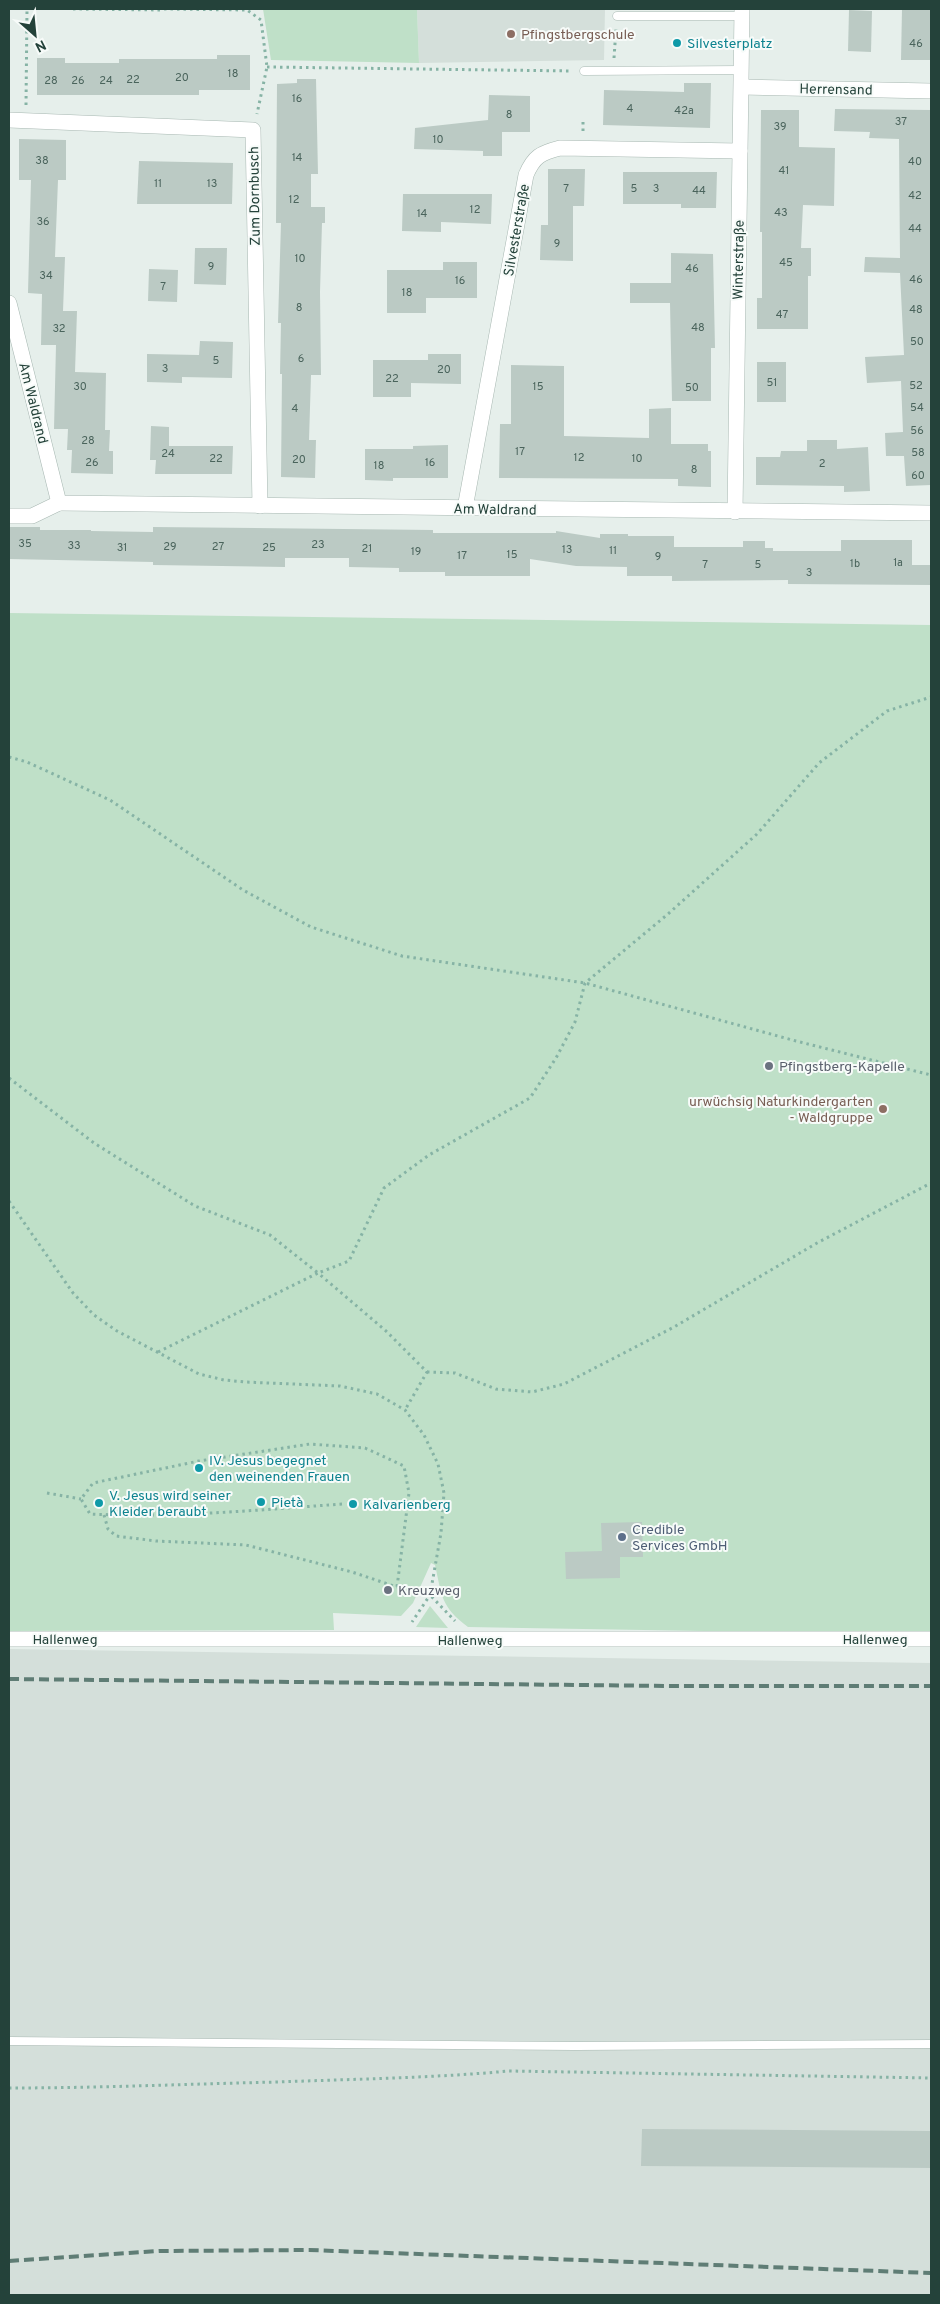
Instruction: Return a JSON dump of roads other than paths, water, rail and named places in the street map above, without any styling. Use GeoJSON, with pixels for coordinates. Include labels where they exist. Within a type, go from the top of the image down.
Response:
{"type":"FeatureCollection","features":[{"type":"Feature","properties":{"kind":"street","name":"Winterstraße"},"geometry":{"type":"LineString","coordinates":[[734,512],[742,12]]}},
{"type":"Feature","properties":{"kind":"street","name":"Herrensand"},"geometry":{"type":"LineString","coordinates":[[742,87],[931,91]]}},
{"type":"Feature","properties":{"kind":"street","name":"Zum Dornbusch"},"geometry":{"type":"LineString","coordinates":[[9,120],[253,130],[260,506]]}},
{"type":"Feature","properties":{"kind":"street","name":"Silvesterstraße"},"geometry":{"type":"LineString","coordinates":[[465,508],[524,184],[531,162],[543,152],[560,148],[740,151]]}},
{"type":"Feature","properties":{"kind":"street","name":"Am Waldrand"},"geometry":{"type":"LineString","coordinates":[[9,302],[59,503]]}},
{"type":"Feature","properties":{"kind":"street","name":"Am Waldrand"},"geometry":{"type":"LineString","coordinates":[[9,516],[32,516],[59,503],[931,513]]}},
{"type":"Feature","properties":{"kind":"street","name":"Hallenweg"},"geometry":{"type":"LineString","coordinates":[[9,1639],[931,1639]]}},
{"type":"Feature","properties":{"kind":"lane"},"geometry":{"type":"LineString","coordinates":[[616,16],[742,12]]}},
{"type":"Feature","properties":{"kind":"lane"},"geometry":{"type":"LineString","coordinates":[[584,71],[742,70]]}},
{"type":"Feature","properties":{"kind":"lane"},"geometry":{"type":"LineString","coordinates":[[9,2041],[574,2046],[931,2044]]}},
{"type":"Feature","properties":{"kind":"railway"},"geometry":{"type":"LineString","coordinates":[[9,1679],[674,1686],[931,1686]]}},
{"type":"Feature","properties":{"kind":"railway"},"geometry":{"type":"LineString","coordinates":[[9,2261],[159,2251],[309,2250],[931,2273]]}},
{"type":"Feature","properties":{"kind":"place","name":"Pfingstbergschule"},"geometry":{"type":"Point","coordinates":[511,34]}},
{"type":"Feature","properties":{"kind":"place","name":"Silvesterplatz"},"geometry":{"type":"Point","coordinates":[677,43]}},
{"type":"Feature","properties":{"kind":"place","name":"Pfingstberg-Kapelle"},"geometry":{"type":"Point","coordinates":[769,1066]}},
{"type":"Feature","properties":{"kind":"place","name":"urwüchsig Naturkindergarten - Waldgruppe"},"geometry":{"type":"Point","coordinates":[883,1109]}},
{"type":"Feature","properties":{"kind":"place","name":"IV. Jesus begegnet den weinenden Frauen"},"geometry":{"type":"Point","coordinates":[199,1468]}},
{"type":"Feature","properties":{"kind":"place","name":"Pietà"},"geometry":{"type":"Point","coordinates":[261,1502]}},
{"type":"Feature","properties":{"kind":"place","name":"V. Jesus wird seiner Kleider beraubt"},"geometry":{"type":"Point","coordinates":[99,1503]}},
{"type":"Feature","properties":{"kind":"place","name":"Kalvarienberg"},"geometry":{"type":"Point","coordinates":[353,1504]}},
{"type":"Feature","properties":{"kind":"place","name":"Credible Services GmbH"},"geometry":{"type":"Point","coordinates":[622,1537]}},
{"type":"Feature","properties":{"kind":"place","name":"Kreuzweg"},"geometry":{"type":"Point","coordinates":[388,1590]}}]}
